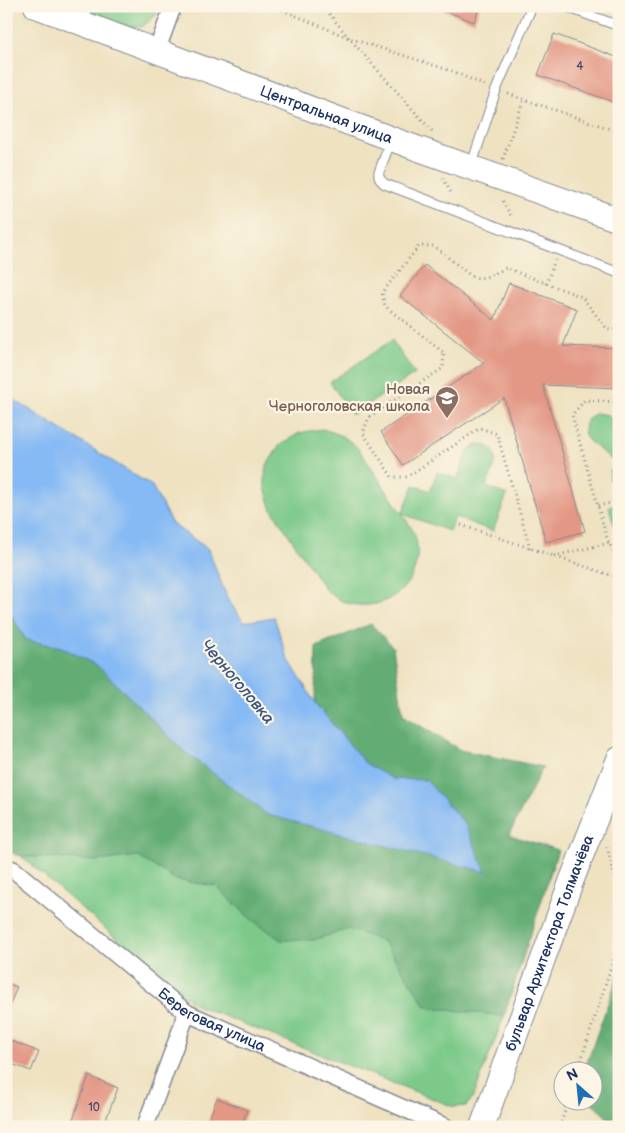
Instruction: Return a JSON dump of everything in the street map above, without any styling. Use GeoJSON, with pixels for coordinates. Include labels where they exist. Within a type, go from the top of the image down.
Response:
{"type":"FeatureCollection","features":[{"type":"Feature","properties":{"kind":"street","name":"Центральная улица"},"geometry":{"type":"LineString","coordinates":[[36,6],[619,220]]}},
{"type":"Feature","properties":{"kind":"street"},"geometry":{"type":"LineString","coordinates":[[157,50],[172,6]]}},
{"type":"Feature","properties":{"kind":"street","name":"бульвар Архитектора Толмачёва"},"geometry":{"type":"LineString","coordinates":[[482,1127],[571,882],[619,759]]}},
{"type":"Feature","properties":{"kind":"street","name":"Береговая улица"},"geometry":{"type":"LineString","coordinates":[[6,867],[14,870],[187,1013],[446,1127]]}},
{"type":"Feature","properties":{"kind":"street"},"geometry":{"type":"LineString","coordinates":[[146,1127],[187,1013]]}},
{"type":"Feature","properties":{"kind":"lane"},"geometry":{"type":"LineString","coordinates":[[471,167],[496,90],[532,6]]}},
{"type":"Feature","properties":{"kind":"lane"},"geometry":{"type":"LineString","coordinates":[[564,6],[619,26]]}},
{"type":"Feature","properties":{"kind":"lane"},"geometry":{"type":"LineString","coordinates":[[392,138],[378,176],[385,184],[619,273]]}},
{"type":"Feature","properties":{"kind":"path"},"geometry":{"type":"LineString","coordinates":[[273,6],[349,38],[452,71],[496,90],[619,132]]}},
{"type":"Feature","properties":{"kind":"path"},"geometry":{"type":"LineString","coordinates":[[324,6],[349,38],[438,138]]}},
{"type":"Feature","properties":{"kind":"path"},"geometry":{"type":"LineString","coordinates":[[502,164],[524,99]]}},
{"type":"Feature","properties":{"kind":"path"},"geometry":{"type":"LineString","coordinates":[[530,548],[497,434],[480,428],[407,476],[392,477],[362,433],[369,417],[442,368],[444,353],[385,306],[382,292],[419,246],[434,246],[471,276],[485,278],[506,268],[582,297],[608,329],[619,330]]}},
{"type":"Feature","properties":{"kind":"path"},"geometry":{"type":"LineString","coordinates":[[546,284],[552,268]]}},
{"type":"Feature","properties":{"kind":"path"},"geometry":{"type":"LineString","coordinates":[[619,402],[585,400],[572,415],[598,506],[619,564]]}},
{"type":"Feature","properties":{"kind":"path"},"geometry":{"type":"LineString","coordinates":[[598,506],[619,501]]}},
{"type":"Feature","properties":{"kind":"path"},"geometry":{"type":"LineString","coordinates":[[461,525],[619,578]]}},
{"type":"Feature","properties":{"kind":"path"},"geometry":{"type":"LineString","coordinates":[[554,556],[610,543]]}},
{"type":"Feature","properties":{"kind":"path"},"geometry":{"type":"LineString","coordinates":[[581,1060],[618,945]]}},
{"type":"Feature","properties":{"kind":"path"},"geometry":{"type":"LineString","coordinates":[[560,1127],[565,1110]]}},
{"type":"Feature","properties":{"kind":"green space"},"geometry":{"type":"Polygon","coordinates":[[[88,6],[160,6],[155,16],[142,27],[127,27],[86,12],[88,6]]]}},
{"type":"Feature","properties":{"kind":"green space"},"geometry":{"type":"Polygon","coordinates":[[[392,340],[415,374],[352,415],[330,382],[392,340]]]}},
{"type":"Feature","properties":{"kind":"green space"},"geometry":{"type":"Polygon","coordinates":[[[596,413],[608,415],[619,424],[619,452],[612,460],[587,439],[585,435],[585,424],[596,413]]]}},
{"type":"Feature","properties":{"kind":"green space"},"geometry":{"type":"Polygon","coordinates":[[[322,429],[343,437],[356,446],[402,514],[414,485],[430,491],[437,472],[457,479],[469,449],[479,444],[488,446],[493,450],[495,461],[486,487],[507,495],[493,531],[455,517],[449,531],[403,514],[413,532],[417,545],[417,559],[414,572],[407,583],[398,593],[387,600],[375,604],[348,603],[333,596],[325,589],[272,510],[265,488],[267,465],[280,445],[299,433],[322,429]]]}},
{"type":"Feature","properties":{"kind":"green space"},"geometry":{"type":"Polygon","coordinates":[[[619,460],[619,487],[610,480],[610,471],[619,460]]]}},
{"type":"Feature","properties":{"kind":"green space"},"geometry":{"type":"Polygon","coordinates":[[[619,504],[619,537],[618,537],[609,507],[619,504]]]}},
{"type":"Feature","properties":{"kind":"green space"},"geometry":{"type":"Polygon","coordinates":[[[6,606],[26,640],[61,647],[98,666],[184,751],[269,815],[486,871],[426,780],[393,779],[365,763],[315,703],[316,647],[371,624],[393,647],[403,715],[460,750],[543,767],[509,835],[558,850],[504,1016],[427,1007],[383,941],[349,929],[313,940],[281,940],[251,919],[216,886],[177,880],[137,856],[97,861],[21,856],[6,851],[6,606]]]}},
{"type":"Feature","properties":{"kind":"green space"},"geometry":{"type":"Polygon","coordinates":[[[21,856],[97,861],[137,856],[177,880],[216,886],[251,919],[313,940],[349,929],[383,941],[427,1007],[504,1016],[473,1098],[466,1106],[454,1107],[198,1006],[182,995],[21,856]]]}},
{"type":"Feature","properties":{"kind":"green space"},"geometry":{"type":"Polygon","coordinates":[[[619,973],[619,1127],[599,1110],[602,1110],[602,1060],[588,1060],[619,973]]]}},
{"type":"Feature","properties":{"kind":"water","name":"Черноголовка"},"geometry":{"type":"Polygon","coordinates":[[[6,395],[152,486],[172,524],[208,549],[228,600],[244,622],[274,617],[287,657],[315,703],[365,763],[393,779],[426,780],[465,824],[486,872],[268,815],[184,751],[98,666],[61,647],[26,640],[6,606],[6,395]]]}},
{"type":"Feature","properties":{"kind":"building"},"geometry":{"type":"Polygon","coordinates":[[[433,6],[480,6],[474,22],[433,6]]]}},
{"type":"Feature","properties":{"kind":"building"},"geometry":{"type":"Polygon","coordinates":[[[554,34],[619,58],[619,104],[538,75],[554,34]]]}},
{"type":"Feature","properties":{"kind":"building"},"geometry":{"type":"Polygon","coordinates":[[[425,265],[494,320],[509,283],[577,309],[563,346],[619,348],[619,388],[543,385],[585,531],[546,542],[504,398],[403,465],[381,432],[484,363],[400,296],[425,265]]]}},
{"type":"Feature","properties":{"kind":"building"},"geometry":{"type":"Polygon","coordinates":[[[6,983],[17,987],[6,1014],[6,983]]]}},
{"type":"Feature","properties":{"kind":"building"},"geometry":{"type":"Polygon","coordinates":[[[11,1041],[39,1052],[31,1071],[6,1062],[6,1053],[11,1041]]]}},
{"type":"Feature","properties":{"kind":"building"},"geometry":{"type":"Polygon","coordinates":[[[89,1076],[118,1088],[103,1127],[70,1127],[89,1076]]]}},
{"type":"Feature","properties":{"kind":"building"},"geometry":{"type":"Polygon","coordinates":[[[217,1098],[247,1110],[241,1127],[206,1127],[217,1098]]]}},
{"type":"Feature","properties":{"kind":"place","name":"Новая Черноголовская школа"},"geometry":{"type":"Point","coordinates":[447,419]}}]}
